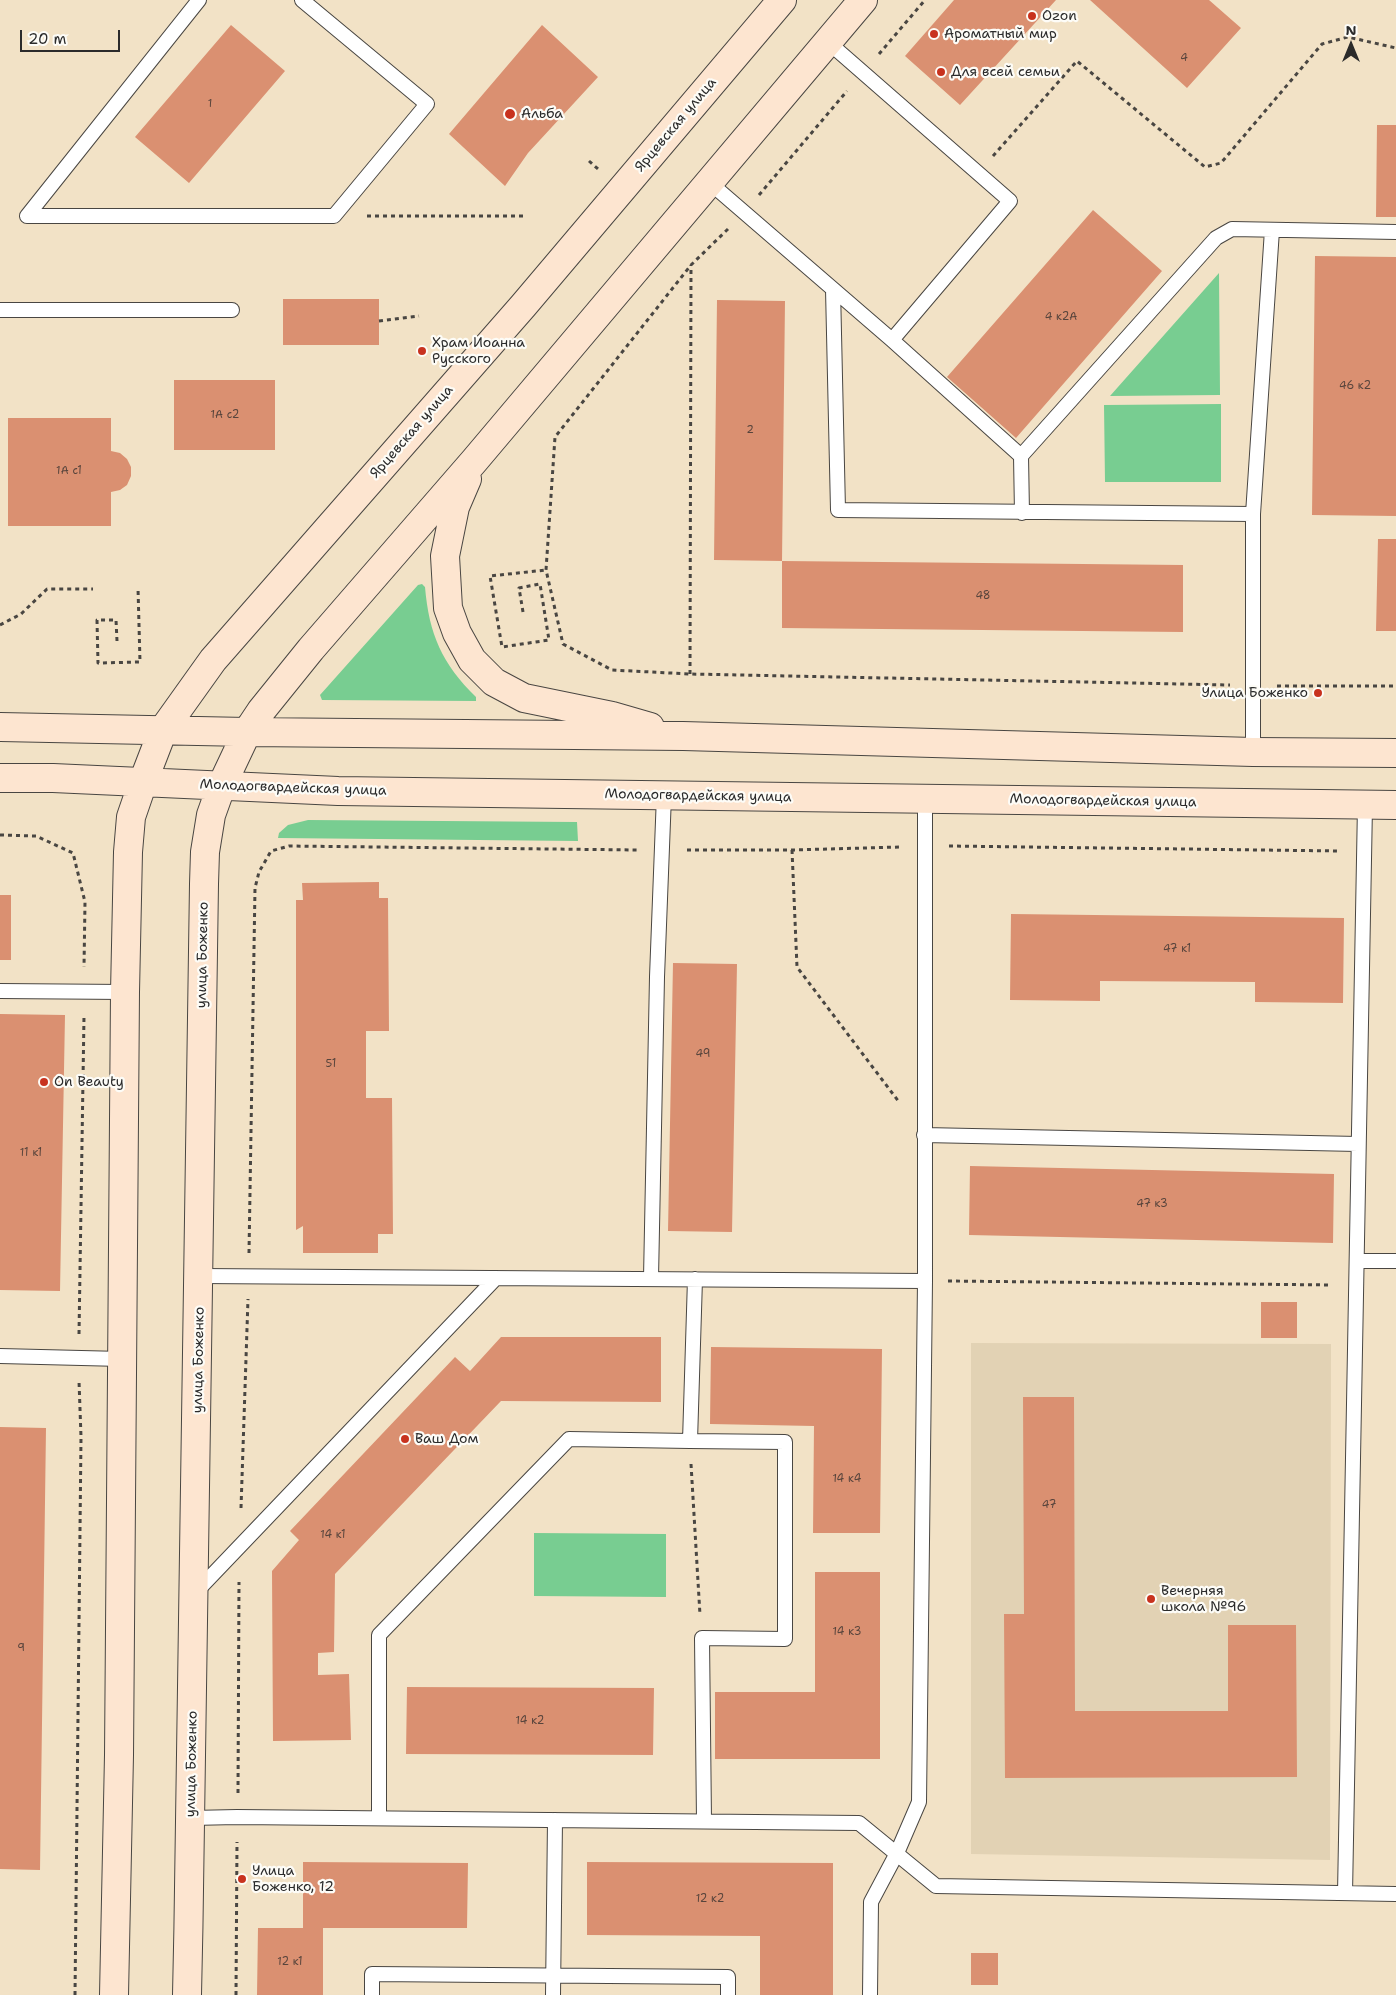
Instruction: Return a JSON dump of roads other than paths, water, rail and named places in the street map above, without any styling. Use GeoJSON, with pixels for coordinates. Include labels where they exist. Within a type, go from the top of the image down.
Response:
{"type":"FeatureCollection","features":[{"type":"Feature","properties":{"kind":"main road","name":"Ярцевская улица"},"geometry":{"type":"LineString","coordinates":[[163,730],[213,660],[523,306],[782,0]]}},
{"type":"Feature","properties":{"kind":"main road"},"geometry":{"type":"LineString","coordinates":[[247,732],[260,711],[311,649],[475,460],[863,0]]}},
{"type":"Feature","properties":{"kind":"main road"},"geometry":{"type":"LineString","coordinates":[[475,460],[456,508],[445,556],[448,608],[457,633],[472,660],[494,682],[524,698],[612,716],[683,736]]}},
{"type":"Feature","properties":{"kind":"main road"},"geometry":{"type":"LineString","coordinates":[[0,727],[247,732],[683,736],[1253,752],[1396,753]]}},
{"type":"Feature","properties":{"kind":"main road"},"geometry":{"type":"LineString","coordinates":[[114,1995],[119,1755],[125,992],[128,852],[131,816],[163,730]]}},
{"type":"Feature","properties":{"kind":"main road","name":"улица Боженко"},"geometry":{"type":"LineString","coordinates":[[186,1995],[191,1818],[205,852],[211,815],[221,787],[247,732]]}},
{"type":"Feature","properties":{"kind":"main road","name":"Молодогвардейская улица"},"geometry":{"type":"LineString","coordinates":[[0,778],[338,791],[1396,805]]}},
{"type":"Feature","properties":{"kind":"lane"},"geometry":{"type":"LineString","coordinates":[[199,0],[27,216],[334,216],[427,104],[302,0]]}},
{"type":"Feature","properties":{"kind":"lane"},"geometry":{"type":"LineString","coordinates":[[828,42],[1010,201],[892,340]]}},
{"type":"Feature","properties":{"kind":"lane"},"geometry":{"type":"LineString","coordinates":[[709,182],[892,340],[1021,456]]}},
{"type":"Feature","properties":{"kind":"lane"},"geometry":{"type":"LineString","coordinates":[[1022,512],[1021,456],[1216,238],[1232,229],[1396,232]]}},
{"type":"Feature","properties":{"kind":"lane"},"geometry":{"type":"LineString","coordinates":[[1253,752],[1253,514],[1272,230]]}},
{"type":"Feature","properties":{"kind":"lane"},"geometry":{"type":"LineString","coordinates":[[833,289],[838,510],[1253,514]]}},
{"type":"Feature","properties":{"kind":"lane"},"geometry":{"type":"LineString","coordinates":[[0,310],[232,310]]}},
{"type":"Feature","properties":{"kind":"lane"},"geometry":{"type":"LineString","coordinates":[[651,1278],[664,795]]}},
{"type":"Feature","properties":{"kind":"lane"},"geometry":{"type":"LineString","coordinates":[[870,1995],[871,1902],[897,1853],[919,1802],[925,1281],[925,799]]}},
{"type":"Feature","properties":{"kind":"lane"},"geometry":{"type":"LineString","coordinates":[[1345,1893],[1365,805]]}},
{"type":"Feature","properties":{"kind":"lane"},"geometry":{"type":"LineString","coordinates":[[0,991],[125,992]]}},
{"type":"Feature","properties":{"kind":"lane"},"geometry":{"type":"LineString","coordinates":[[924,1135],[1358,1144]]}},
{"type":"Feature","properties":{"kind":"lane"},"geometry":{"type":"LineString","coordinates":[[1357,1261],[1396,1261]]}},
{"type":"Feature","properties":{"kind":"lane"},"geometry":{"type":"LineString","coordinates":[[200,1276],[925,1281]]}},
{"type":"Feature","properties":{"kind":"lane"},"geometry":{"type":"LineString","coordinates":[[194,1594],[496,1278]]}},
{"type":"Feature","properties":{"kind":"lane"},"geometry":{"type":"LineString","coordinates":[[690,1441],[695,1279]]}},
{"type":"Feature","properties":{"kind":"lane"},"geometry":{"type":"LineString","coordinates":[[0,1356],[122,1359]]}},
{"type":"Feature","properties":{"kind":"lane"},"geometry":{"type":"LineString","coordinates":[[379,1818],[379,1635],[568,1438],[785,1442],[785,1640],[702,1638],[704,1822]]}},
{"type":"Feature","properties":{"kind":"lane"},"geometry":{"type":"LineString","coordinates":[[191,1818],[859,1822],[936,1886],[1396,1894]]}},
{"type":"Feature","properties":{"kind":"lane"},"geometry":{"type":"LineString","coordinates":[[553,1995],[555,1820]]}},
{"type":"Feature","properties":{"kind":"lane"},"geometry":{"type":"LineString","coordinates":[[372,1995],[372,1974],[728,1976],[728,1995]]}},
{"type":"Feature","properties":{"kind":"place","name":"Ozon"},"geometry":{"type":"Point","coordinates":[1032,16]}},
{"type":"Feature","properties":{"kind":"place","name":"Ароматный мир"},"geometry":{"type":"Point","coordinates":[934,34]}},
{"type":"Feature","properties":{"kind":"place","name":"Для всей семьи"},"geometry":{"type":"Point","coordinates":[941,72]}},
{"type":"Feature","properties":{"kind":"place","name":"Альба"},"geometry":{"type":"Point","coordinates":[510,114]}},
{"type":"Feature","properties":{"kind":"place","name":"Храм Иоанна Русского"},"geometry":{"type":"Point","coordinates":[422,351]}},
{"type":"Feature","properties":{"kind":"place","name":"Улица Боженко"},"geometry":{"type":"Point","coordinates":[1318,693]}},
{"type":"Feature","properties":{"kind":"place","name":"On Beauty"},"geometry":{"type":"Point","coordinates":[44,1082]}},
{"type":"Feature","properties":{"kind":"place","name":"Ваш Дом"},"geometry":{"type":"Point","coordinates":[405,1439]}},
{"type":"Feature","properties":{"kind":"place","name":"Вечерняя школа №96"},"geometry":{"type":"Point","coordinates":[1151,1599]}},
{"type":"Feature","properties":{"kind":"place","name":"Улица Боженко, 12"},"geometry":{"type":"Point","coordinates":[242,1879]}}]}
